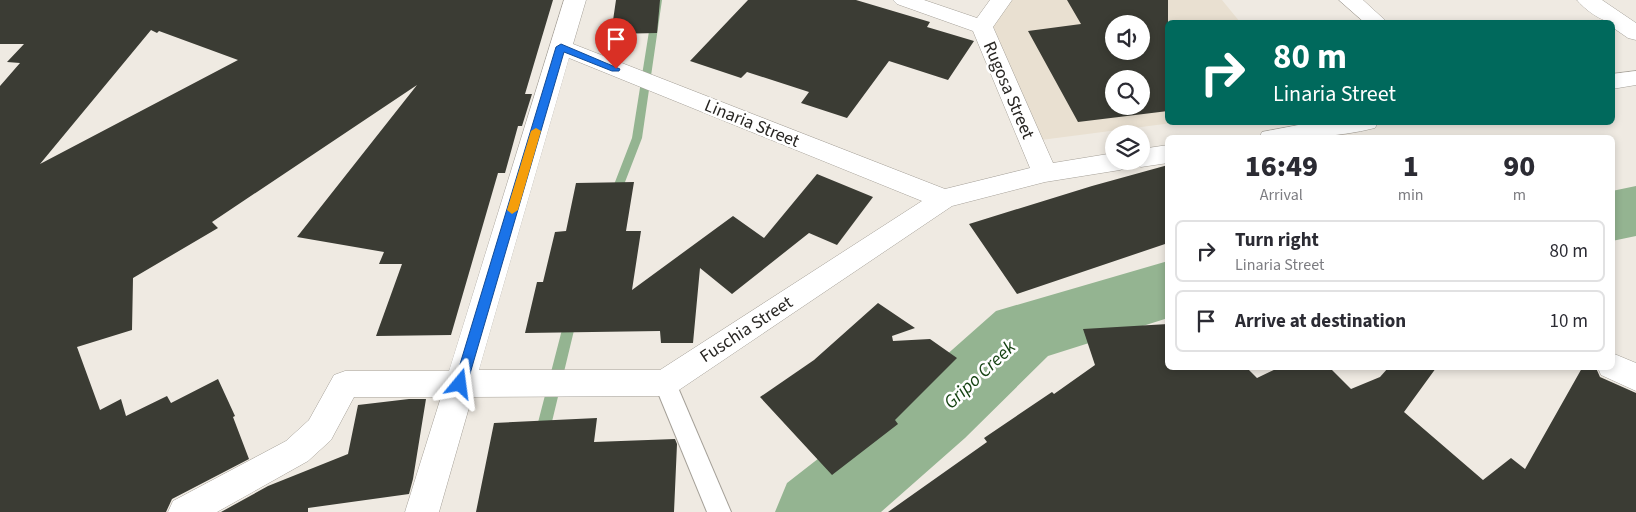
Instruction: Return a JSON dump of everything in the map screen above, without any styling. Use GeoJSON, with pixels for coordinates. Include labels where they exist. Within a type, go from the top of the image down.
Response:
{"type":"FeatureCollection","features":[{"type":"Feature","properties":{"kind":"street"},"geometry":{"type":"LineString","coordinates":[[422,512],[575,0]]}},
{"type":"Feature","properties":{"kind":"street","name":"Rugosa Street"},"geometry":{"type":"LineString","coordinates":[[904,0],[982,26],[1045,173]]}},
{"type":"Feature","properties":{"kind":"street"},"geometry":{"type":"LineString","coordinates":[[982,26],[1001,0]]}},
{"type":"Feature","properties":{"kind":"street"},"geometry":{"type":"LineString","coordinates":[[1350,0],[1374,20]]}},
{"type":"Feature","properties":{"kind":"street"},"geometry":{"type":"LineString","coordinates":[[1588,0],[1636,33]]}},
{"type":"Feature","properties":{"kind":"street","name":"Linaria Street"},"geometry":{"type":"LineString","coordinates":[[561,47],[944,199]]}},
{"type":"Feature","properties":{"kind":"street"},"geometry":{"type":"LineString","coordinates":[[1615,82],[1636,78]]}},
{"type":"Feature","properties":{"kind":"street"},"geometry":{"type":"LineString","coordinates":[[1289,135],[1348,125]]}},
{"type":"Feature","properties":{"kind":"street"},"geometry":{"type":"LineString","coordinates":[[1150,157],[1165,154]]}},
{"type":"Feature","properties":{"kind":"street","name":"Fuschia Street"},"geometry":{"type":"LineString","coordinates":[[665,383],[944,199],[1045,173],[1105,163]]}},
{"type":"Feature","properties":{"kind":"street"},"geometry":{"type":"LineString","coordinates":[[1615,368],[1636,378]]}},
{"type":"Feature","properties":{"kind":"street"},"geometry":{"type":"LineString","coordinates":[[185,512],[297,451],[320,430],[345,384],[665,383]]}},
{"type":"Feature","properties":{"kind":"lane"},"geometry":{"type":"LineString","coordinates":[[665,383],[719,512]]}},
{"type":"Feature","properties":{"kind":"shaded area"},"geometry":{"type":"Polygon","coordinates":[[[1010,0],[1222,0],[1238,20],[1165,20],[1165,124],[1150,126],[1105,125],[1105,132],[1041,140],[993,26],[1010,0]]]}},
{"type":"Feature","properties":{"kind":"building"},"geometry":{"type":"Polygon","coordinates":[[[0,0],[553,0],[525,94],[532,94],[522,126],[518,126],[505,173],[498,173],[451,335],[376,336],[402,264],[379,264],[384,252],[297,237],[417,85],[212,222],[218,228],[133,278],[132,330],[77,347],[100,410],[121,399],[126,416],[167,396],[171,403],[218,379],[235,416],[233,417],[249,459],[172,499],[166,512],[0,512],[0,86],[20,63],[7,62],[24,44],[0,44],[0,0]],[[151,30],[40,164],[238,60],[159,31],[157,33],[151,30]]]}},
{"type":"Feature","properties":{"kind":"building"},"geometry":{"type":"Polygon","coordinates":[[[616,0],[660,0],[657,33],[611,34],[616,0]]]}},
{"type":"Feature","properties":{"kind":"building"},"geometry":{"type":"Polygon","coordinates":[[[748,0],[856,0],[930,22],[927,27],[974,41],[948,80],[889,61],[847,118],[801,103],[809,92],[747,72],[741,78],[690,61],[748,0]]]}},
{"type":"Feature","properties":{"kind":"building"},"geometry":{"type":"Polygon","coordinates":[[[1067,0],[1168,0],[1168,20],[1165,20],[1165,111],[1150,113],[1150,70],[1105,70],[1105,115],[1135,115],[1078,122],[1028,31],[1081,24],[1067,0]]]}},
{"type":"Feature","properties":{"kind":"building"},"geometry":{"type":"Polygon","coordinates":[[[1165,166],[1165,244],[1017,294],[969,224],[1165,166]]]}},
{"type":"Feature","properties":{"kind":"building"},"geometry":{"type":"Polygon","coordinates":[[[817,174],[873,197],[837,245],[809,233],[732,294],[700,268],[693,343],[661,343],[660,331],[525,333],[537,282],[543,282],[555,232],[566,231],[576,183],[634,182],[626,231],[641,231],[632,290],[733,216],[764,238],[817,174]]]}},
{"type":"Feature","properties":{"kind":"building"},"geometry":{"type":"Polygon","coordinates":[[[878,303],[915,328],[892,336],[893,341],[930,339],[957,358],[895,420],[898,424],[832,475],[760,397],[814,360],[878,303]]]}},
{"type":"Feature","properties":{"kind":"building"},"geometry":{"type":"Polygon","coordinates":[[[1165,324],[1165,370],[1249,370],[1257,378],[1274,370],[1332,370],[1351,389],[1380,377],[1386,370],[1435,370],[1404,412],[1483,480],[1511,458],[1525,469],[1581,370],[1597,370],[1600,377],[1636,393],[1636,512],[888,512],[987,442],[984,438],[1052,392],[1054,394],[1095,365],[1083,329],[1165,324]]]}},
{"type":"Feature","properties":{"kind":"building"},"geometry":{"type":"Polygon","coordinates":[[[426,399],[409,494],[308,508],[308,512],[221,512],[268,486],[348,454],[358,405],[426,399]]]}},
{"type":"Feature","properties":{"kind":"building"},"geometry":{"type":"Polygon","coordinates":[[[597,418],[594,442],[675,439],[677,444],[674,512],[476,512],[494,423],[597,418]]]}},
{"type":"Feature","properties":{"kind":"waterway"},"geometry":{"type":"LineString","coordinates":[[615,195],[637,138],[658,0]]}},
{"type":"Feature","properties":{"kind":"waterway","name":"Gripo Creek"},"geometry":{"type":"LineString","coordinates":[[1615,215],[1636,211]]}},
{"type":"Feature","properties":{"kind":"waterway","name":"Gripo Creek"},"geometry":{"type":"LineString","coordinates":[[818,512],[937,413],[1022,333],[1165,290]]}},
{"type":"Feature","properties":{"kind":"waterway"},"geometry":{"type":"LineString","coordinates":[[542,434],[571,318]]}},
{"type":"Feature","properties":{"kind":"slow traffic"},"geometry":{"type":"LineString","coordinates":[[512,210],[536,131]]}},
{"type":"Feature","properties":{"kind":"route"},"geometry":{"type":"LineString","coordinates":[[460,384],[561,47],[616,69]]}}]}
